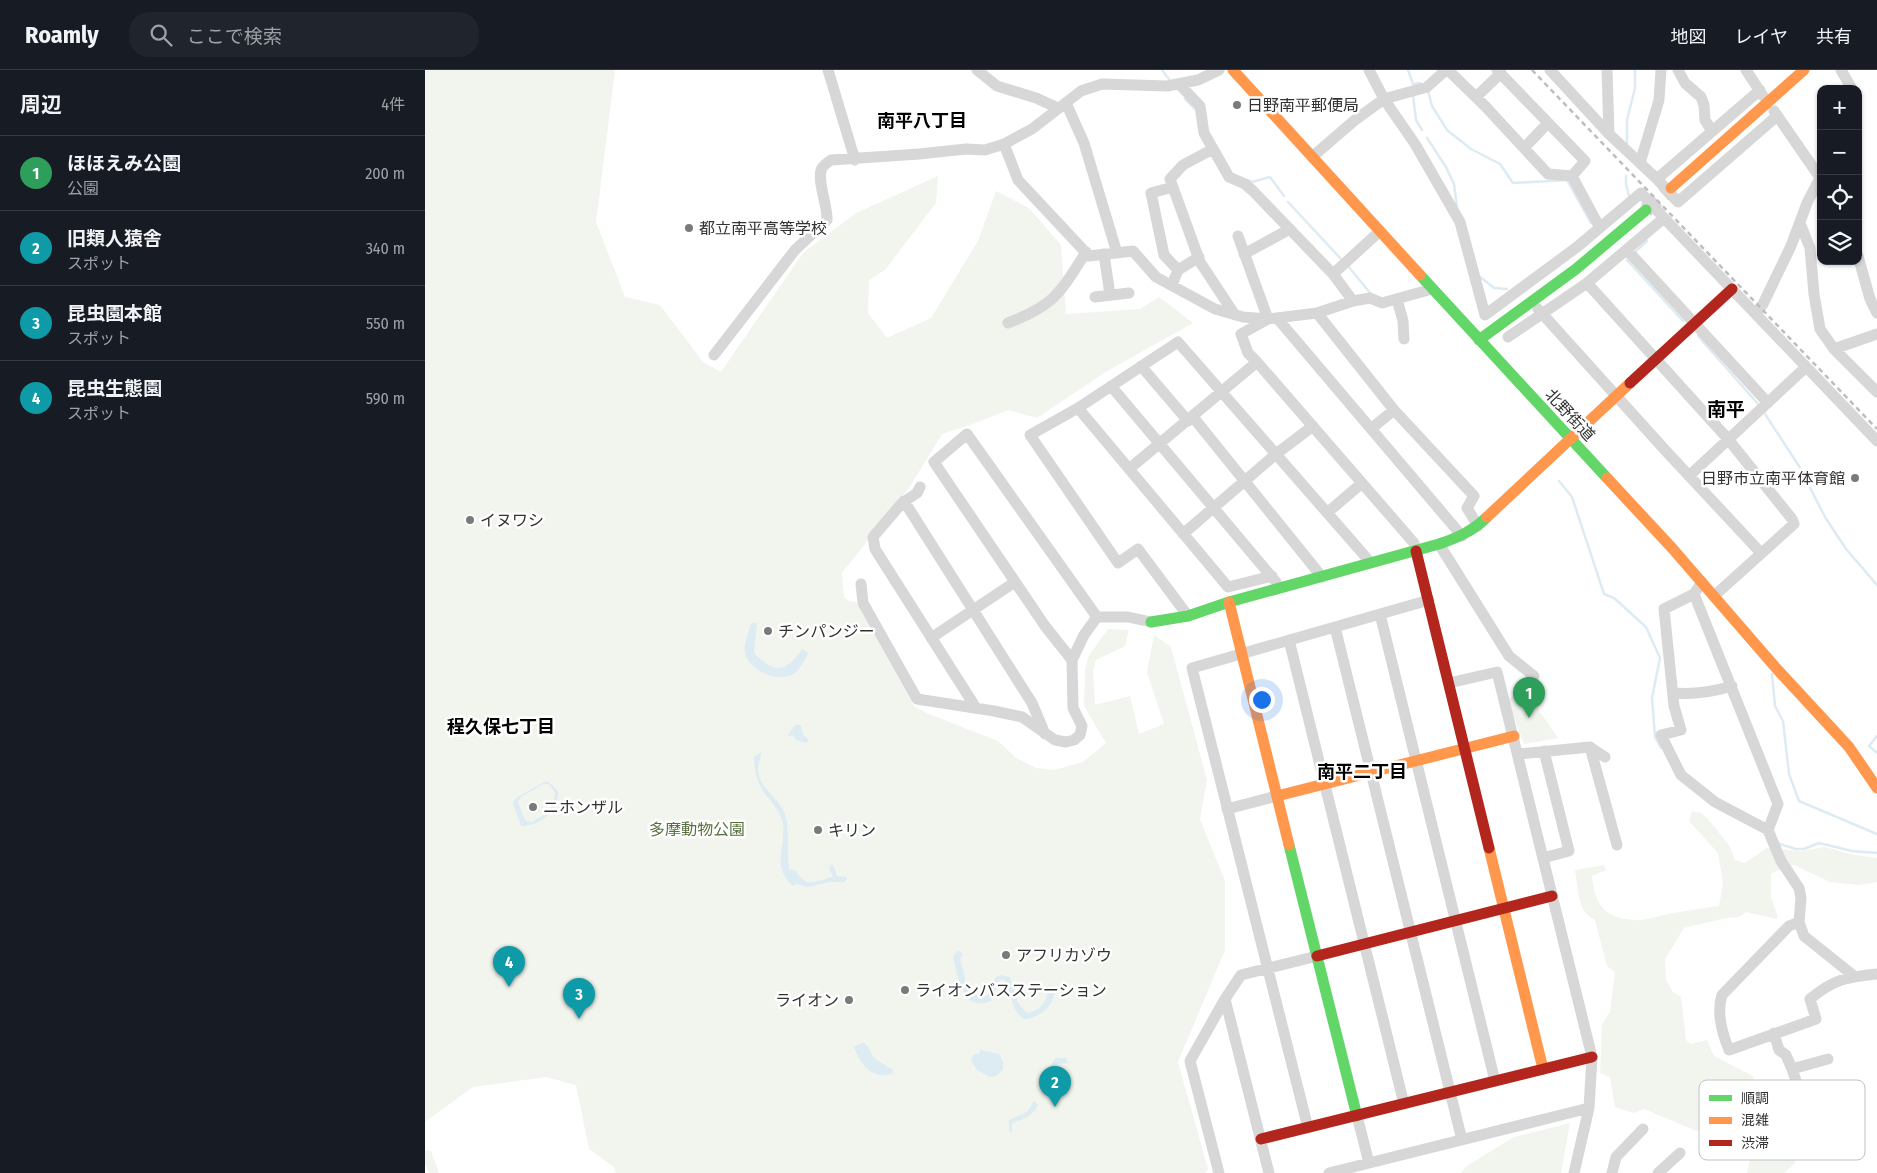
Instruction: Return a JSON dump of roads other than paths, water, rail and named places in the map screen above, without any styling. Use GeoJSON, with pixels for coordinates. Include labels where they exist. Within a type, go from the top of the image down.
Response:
{"type":"FeatureCollection","features":[{"type":"Feature","properties":{"kind":"street"},"geometry":{"type":"LineString","coordinates":[[828,70],[855,160]]}},
{"type":"Feature","properties":{"kind":"street"},"geometry":{"type":"LineString","coordinates":[[977,70],[997,86],[1062,106],[1085,143],[1117,253]]}},
{"type":"Feature","properties":{"kind":"street"},"geometry":{"type":"LineString","coordinates":[[715,355],[795,250],[827,220],[820,175],[822,167],[831,160],[855,160],[966,148],[985,150],[1004,144],[1032,129],[1081,91],[1102,84],[1167,86],[1198,80],[1219,70]]}},
{"type":"Feature","properties":{"kind":"street","name":"北野街道"},"geometry":{"type":"LineString","coordinates":[[1233,70],[1702,582],[1776,668],[1849,747],[1877,788]]}},
{"type":"Feature","properties":{"kind":"street"},"geometry":{"type":"LineString","coordinates":[[1369,70],[1384,99],[1415,144],[1460,222],[1485,316],[1601,228],[1641,193],[1877,441]]}},
{"type":"Feature","properties":{"kind":"street"},"geometry":{"type":"LineString","coordinates":[[1312,157],[1355,120],[1384,99],[1427,87],[1447,70],[1476,97],[1549,174],[1572,176]]}},
{"type":"Feature","properties":{"kind":"street"},"geometry":{"type":"LineString","coordinates":[[1607,70],[1609,134]]}},
{"type":"Feature","properties":{"kind":"street"},"geometry":{"type":"LineString","coordinates":[[1640,163],[1659,100],[1661,70]]}},
{"type":"Feature","properties":{"kind":"street"},"geometry":{"type":"LineString","coordinates":[[1678,70],[1685,83],[1701,97],[1705,105],[1705,120],[1712,131]]}},
{"type":"Feature","properties":{"kind":"street"},"geometry":{"type":"LineString","coordinates":[[1746,70],[1817,175]]}},
{"type":"Feature","properties":{"kind":"street"},"geometry":{"type":"LineString","coordinates":[[1671,188],[1804,70]]}},
{"type":"Feature","properties":{"kind":"street"},"geometry":{"type":"LineString","coordinates":[[1841,70],[1850,85]]}},
{"type":"Feature","properties":{"kind":"street"},"geometry":{"type":"LineString","coordinates":[[1553,71],[1609,134],[1679,202],[1777,116]]}},
{"type":"Feature","properties":{"kind":"street"},"geometry":{"type":"LineString","coordinates":[[1476,97],[1499,72],[1585,161],[1572,176]]}},
{"type":"Feature","properties":{"kind":"street"},"geometry":{"type":"LineString","coordinates":[[1179,84],[1200,106],[1204,133],[1229,177],[1245,184],[1253,191],[1333,274],[1353,300]]}},
{"type":"Feature","properties":{"kind":"street"},"geometry":{"type":"LineString","coordinates":[[1657,179],[1760,90]]}},
{"type":"Feature","properties":{"kind":"street"},"geometry":{"type":"LineString","coordinates":[[1525,147],[1548,123]]}},
{"type":"Feature","properties":{"kind":"street"},"geometry":{"type":"LineString","coordinates":[[1004,144],[1018,180],[1089,256],[1133,251],[1157,277],[1215,309],[1243,317],[1272,318],[1317,313],[1353,300],[1370,298],[1382,303],[1432,289]]}},
{"type":"Feature","properties":{"kind":"street"},"geometry":{"type":"LineString","coordinates":[[1213,149],[1183,166],[1170,180],[1199,258],[1235,315]]}},
{"type":"Feature","properties":{"kind":"street"},"geometry":{"type":"LineString","coordinates":[[1572,176],[1601,228]]}},
{"type":"Feature","properties":{"kind":"street"},"geometry":{"type":"LineString","coordinates":[[1756,314],[1763,304],[1791,246],[1807,203],[1817,185]]}},
{"type":"Feature","properties":{"kind":"street"},"geometry":{"type":"LineString","coordinates":[[1173,187],[1151,193],[1164,255],[1178,270]]}},
{"type":"Feature","properties":{"kind":"street"},"geometry":{"type":"LineString","coordinates":[[1479,340],[1576,269],[1646,210]]}},
{"type":"Feature","properties":{"kind":"street"},"geometry":{"type":"LineString","coordinates":[[1508,337],[1587,283],[1664,218]]}},
{"type":"Feature","properties":{"kind":"street"},"geometry":{"type":"LineString","coordinates":[[1800,223],[1810,248],[1814,294],[1820,329],[1834,348],[1877,392]]}},
{"type":"Feature","properties":{"kind":"street"},"geometry":{"type":"LineString","coordinates":[[1244,254],[1290,230]]}},
{"type":"Feature","properties":{"kind":"street"},"geometry":{"type":"LineString","coordinates":[[1333,274],[1379,231]]}},
{"type":"Feature","properties":{"kind":"street"},"geometry":{"type":"LineString","coordinates":[[1238,236],[1272,318],[1372,428],[1463,536]]}},
{"type":"Feature","properties":{"kind":"street"},"geometry":{"type":"LineString","coordinates":[[1627,250],[1768,403]]}},
{"type":"Feature","properties":{"kind":"street"},"geometry":{"type":"LineString","coordinates":[[1008,323],[1031,314],[1050,302],[1062,291],[1086,252]]}},
{"type":"Feature","properties":{"kind":"street"},"geometry":{"type":"LineString","coordinates":[[1104,254],[1109,295]]}},
{"type":"Feature","properties":{"kind":"street"},"geometry":{"type":"LineString","coordinates":[[1172,286],[1178,270],[1199,258]]}},
{"type":"Feature","properties":{"kind":"street"},"geometry":{"type":"LineString","coordinates":[[1861,265],[1870,299],[1877,313]]}},
{"type":"Feature","properties":{"kind":"street"},"geometry":{"type":"LineString","coordinates":[[1587,283],[1728,440],[1792,519],[1794,524],[1714,596]]}},
{"type":"Feature","properties":{"kind":"street"},"geometry":{"type":"LineString","coordinates":[[1522,288],[1542,314],[1615,396],[1761,553]]}},
{"type":"Feature","properties":{"kind":"street"},"geometry":{"type":"LineString","coordinates":[[1097,617],[1128,617],[1151,622],[1188,616],[1229,602],[1416,551],[1463,536],[1478,526],[1731,289]]}},
{"type":"Feature","properties":{"kind":"street"},"geometry":{"type":"LineString","coordinates":[[1095,297],[1129,293]]}},
{"type":"Feature","properties":{"kind":"street"},"geometry":{"type":"LineString","coordinates":[[1397,298],[1405,339]]}},
{"type":"Feature","properties":{"kind":"street"},"geometry":{"type":"LineString","coordinates":[[1317,313],[1394,410],[1474,496],[1467,508],[1478,526]]}},
{"type":"Feature","properties":{"kind":"street"},"geometry":{"type":"LineString","coordinates":[[1272,318],[1241,334],[1248,353],[1414,543],[1543,1069]]}},
{"type":"Feature","properties":{"kind":"street"},"geometry":{"type":"LineString","coordinates":[[1834,348],[1877,334]]}},
{"type":"Feature","properties":{"kind":"street"},"geometry":{"type":"LineString","coordinates":[[1188,616],[1138,549],[1118,562],[1031,435],[1078,408],[1178,342],[1371,563]]}},
{"type":"Feature","properties":{"kind":"street"},"geometry":{"type":"LineString","coordinates":[[1129,469],[1257,362]]}},
{"type":"Feature","properties":{"kind":"street"},"geometry":{"type":"LineString","coordinates":[[1141,366],[1244,481],[1322,577]]}},
{"type":"Feature","properties":{"kind":"street"},"geometry":{"type":"LineString","coordinates":[[1689,476],[1806,367]]}},
{"type":"Feature","properties":{"kind":"street"},"geometry":{"type":"LineString","coordinates":[[1111,386],[1161,443],[1281,588]]}},
{"type":"Feature","properties":{"kind":"street"},"geometry":{"type":"LineString","coordinates":[[1078,408],[1228,587],[1272,576]]}},
{"type":"Feature","properties":{"kind":"street"},"geometry":{"type":"LineString","coordinates":[[1372,428],[1394,410]]}},
{"type":"Feature","properties":{"kind":"street"},"geometry":{"type":"LineString","coordinates":[[1183,534],[1276,454],[1313,426]]}},
{"type":"Feature","properties":{"kind":"street"},"geometry":{"type":"LineString","coordinates":[[1072,660],[1045,626],[934,462],[967,434],[1097,617]]}},
{"type":"Feature","properties":{"kind":"street"},"geometry":{"type":"LineString","coordinates":[[1327,512],[1362,483]]}},
{"type":"Feature","properties":{"kind":"street"},"geometry":{"type":"LineString","coordinates":[[920,487],[917,493],[905,501],[873,537],[875,549],[976,708]]}},
{"type":"Feature","properties":{"kind":"street"},"geometry":{"type":"LineString","coordinates":[[905,501],[1032,703],[1045,734]]}},
{"type":"Feature","properties":{"kind":"street"},"geometry":{"type":"LineString","coordinates":[[1439,544],[1509,656],[1534,676]]}},
{"type":"Feature","properties":{"kind":"street"},"geometry":{"type":"LineString","coordinates":[[931,638],[1015,582]]}},
{"type":"Feature","properties":{"kind":"street"},"geometry":{"type":"LineString","coordinates":[[1702,582],[1694,594],[1664,609],[1666,645],[1674,693],[1674,706],[1681,730],[1661,735],[1681,775],[1715,802],[1770,837],[1781,861],[1799,888],[1801,898],[1799,922],[1804,936],[1854,976]]}},
{"type":"Feature","properties":{"kind":"street"},"geometry":{"type":"LineString","coordinates":[[861,584],[863,603],[917,699],[1021,717],[1055,740],[1066,742],[1074,740],[1079,735],[1082,726],[1073,708],[1072,660],[1084,635],[1097,617]]}},
{"type":"Feature","properties":{"kind":"street"},"geometry":{"type":"LineString","coordinates":[[1694,594],[1778,804],[1770,837]]}},
{"type":"Feature","properties":{"kind":"street"},"geometry":{"type":"LineString","coordinates":[[1308,1128],[1192,668],[1429,600]]}},
{"type":"Feature","properties":{"kind":"street"},"geometry":{"type":"LineString","coordinates":[[1229,602],[1369,1163]]}},
{"type":"Feature","properties":{"kind":"street"},"geometry":{"type":"LineString","coordinates":[[1380,614],[1495,1081]]}},
{"type":"Feature","properties":{"kind":"street"},"geometry":{"type":"LineString","coordinates":[[1335,627],[1462,1140]]}},
{"type":"Feature","properties":{"kind":"street"},"geometry":{"type":"LineString","coordinates":[[1289,640],[1404,1104]]}},
{"type":"Feature","properties":{"kind":"street"},"geometry":{"type":"LineString","coordinates":[[1449,683],[1497,672],[1514,736],[1592,1057],[1589,1108],[1574,1173]]}},
{"type":"Feature","properties":{"kind":"street"},"geometry":{"type":"LineString","coordinates":[[1674,693],[1707,693],[1732,686]]}},
{"type":"Feature","properties":{"kind":"street"},"geometry":{"type":"LineString","coordinates":[[1227,809],[1514,736]]}},
{"type":"Feature","properties":{"kind":"street"},"geometry":{"type":"LineString","coordinates":[[1518,754],[1590,748],[1605,756]]}},
{"type":"Feature","properties":{"kind":"street"},"geometry":{"type":"LineString","coordinates":[[1590,748],[1617,846]]}},
{"type":"Feature","properties":{"kind":"street"},"geometry":{"type":"LineString","coordinates":[[1543,751],[1569,851],[1543,858]]}},
{"type":"Feature","properties":{"kind":"street"},"geometry":{"type":"LineString","coordinates":[[1219,1173],[1190,1061],[1225,999],[1241,975],[1552,896]]}},
{"type":"Feature","properties":{"kind":"street"},"geometry":{"type":"LineString","coordinates":[[1799,922],[1789,926],[1722,995],[1720,1001],[1721,1030],[1729,1050],[1816,1019],[1810,999],[1827,985],[1854,976],[1877,974]]}},
{"type":"Feature","properties":{"kind":"street"},"geometry":{"type":"LineString","coordinates":[[1225,999],[1269,1173]]}},
{"type":"Feature","properties":{"kind":"street"},"geometry":{"type":"LineString","coordinates":[[1775,1033],[1779,1050],[1786,1055],[1796,1080]]}},
{"type":"Feature","properties":{"kind":"street"},"geometry":{"type":"LineString","coordinates":[[1261,1139],[1592,1057]]}},
{"type":"Feature","properties":{"kind":"street"},"geometry":{"type":"LineString","coordinates":[[1793,1069],[1828,1059]]}},
{"type":"Feature","properties":{"kind":"street"},"geometry":{"type":"LineString","coordinates":[[1329,1173],[1589,1108]]}},
{"type":"Feature","properties":{"kind":"street"},"geometry":{"type":"LineString","coordinates":[[1612,1173],[1616,1157],[1643,1129]]}},
{"type":"Feature","properties":{"kind":"street"},"geometry":{"type":"LineString","coordinates":[[1658,1173],[1680,1153]]}},
{"type":"Feature","properties":{"kind":"waterway"},"geometry":{"type":"LineString","coordinates":[[1162,70],[1169,79]]}},
{"type":"Feature","properties":{"kind":"waterway"},"geometry":{"type":"LineString","coordinates":[[1408,70],[1413,84],[1420,83]]}},
{"type":"Feature","properties":{"kind":"waterway"},"geometry":{"type":"LineString","coordinates":[[1627,145],[1627,120],[1635,88],[1635,70]]}},
{"type":"Feature","properties":{"kind":"waterway"},"geometry":{"type":"LineString","coordinates":[[1428,91],[1432,106],[1447,130],[1471,149],[1500,164],[1513,183],[1567,180],[1591,223]]}},
{"type":"Feature","properties":{"kind":"waterway"},"geometry":{"type":"LineString","coordinates":[[1413,95],[1416,120],[1422,130]]}},
{"type":"Feature","properties":{"kind":"waterway"},"geometry":{"type":"LineString","coordinates":[[1185,99],[1195,109]]}},
{"type":"Feature","properties":{"kind":"waterway"},"geometry":{"type":"LineString","coordinates":[[1427,138],[1446,167],[1454,184],[1457,207]]}},
{"type":"Feature","properties":{"kind":"waterway"},"geometry":{"type":"LineString","coordinates":[[1626,176],[1629,196]]}},
{"type":"Feature","properties":{"kind":"waterway"},"geometry":{"type":"LineString","coordinates":[[1248,180],[1252,182],[1270,177],[1284,196]]}},
{"type":"Feature","properties":{"kind":"waterway"},"geometry":{"type":"LineString","coordinates":[[1288,202],[1341,259]]}},
{"type":"Feature","properties":{"kind":"waterway"},"geometry":{"type":"LineString","coordinates":[[1636,251],[1647,241]]}},
{"type":"Feature","properties":{"kind":"waterway"},"geometry":{"type":"LineString","coordinates":[[1627,260],[1683,321]]}},
{"type":"Feature","properties":{"kind":"waterway"},"geometry":{"type":"LineString","coordinates":[[1348,266],[1371,294]]}},
{"type":"Feature","properties":{"kind":"waterway"},"geometry":{"type":"LineString","coordinates":[[1479,276],[1494,288],[1507,289]]}},
{"type":"Feature","properties":{"kind":"waterway"},"geometry":{"type":"LineString","coordinates":[[1698,336],[1759,405]]}},
{"type":"Feature","properties":{"kind":"waterway"},"geometry":{"type":"LineString","coordinates":[[1765,414],[1799,466],[1825,517],[1846,549],[1877,585]]}},
{"type":"Feature","properties":{"kind":"waterway"},"geometry":{"type":"LineString","coordinates":[[1559,481],[1572,497],[1604,594],[1614,598],[1646,627],[1660,658],[1652,698],[1655,737],[1661,748]]}},
{"type":"Feature","properties":{"kind":"waterway"},"geometry":{"type":"LineString","coordinates":[[1772,674],[1775,706],[1783,721],[1789,774],[1799,801],[1877,834]]}},
{"type":"Feature","properties":{"kind":"waterway"},"geometry":{"type":"LineString","coordinates":[[1877,736],[1869,746],[1877,753]]}},
{"type":"Feature","properties":{"kind":"waterway"},"geometry":{"type":"LineString","coordinates":[[1777,843],[1796,849],[1804,849],[1819,843],[1852,851],[1877,853]]}},
{"type":"Feature","properties":{"kind":"tunnel"},"geometry":{"type":"LineString","coordinates":[[1646,210],[1671,188]]}},
{"type":"Feature","properties":{"kind":"railway"},"geometry":{"type":"LineString","coordinates":[[1532,70],[1877,429]]}},
{"type":"Feature","properties":{"kind":"place","name":"日野南平郵便局"},"geometry":{"type":"Point","coordinates":[1237,105]}},
{"type":"Feature","properties":{"kind":"place","name":"都立南平高等学校"},"geometry":{"type":"Point","coordinates":[689,228]}},
{"type":"Feature","properties":{"kind":"place","name":"日野市立南平体育館"},"geometry":{"type":"Point","coordinates":[1855,478]}},
{"type":"Feature","properties":{"kind":"place","name":"イヌワシ"},"geometry":{"type":"Point","coordinates":[470,520]}},
{"type":"Feature","properties":{"kind":"place","name":"チンパンジー"},"geometry":{"type":"Point","coordinates":[768,631]}},
{"type":"Feature","properties":{"kind":"place","name":"ほほえみ公園"},"geometry":{"type":"Point","coordinates":[1529,718]}},
{"type":"Feature","properties":{"kind":"place","name":"ニホンザル"},"geometry":{"type":"Point","coordinates":[533,807]}},
{"type":"Feature","properties":{"kind":"place","name":"キリン"},"geometry":{"type":"Point","coordinates":[818,830]}},
{"type":"Feature","properties":{"kind":"place","name":"アフリカゾウ"},"geometry":{"type":"Point","coordinates":[1006,955]}},
{"type":"Feature","properties":{"kind":"place","name":"昆虫生態園"},"geometry":{"type":"Point","coordinates":[509,987]}},
{"type":"Feature","properties":{"kind":"place","name":"ライオンバスステーション"},"geometry":{"type":"Point","coordinates":[905,990]}},
{"type":"Feature","properties":{"kind":"place","name":"ライオン"},"geometry":{"type":"Point","coordinates":[849,1000]}},
{"type":"Feature","properties":{"kind":"place","name":"昆虫園本館"},"geometry":{"type":"Point","coordinates":[579,1019]}},
{"type":"Feature","properties":{"kind":"place","name":"旧類人猿舎"},"geometry":{"type":"Point","coordinates":[1055,1107]}},
{"type":"Feature","properties":{"kind":"district","name":"南平八丁目"},"geometry":{"type":"Point","coordinates":[922,121]}},
{"type":"Feature","properties":{"kind":"district","name":"南平"},"geometry":{"type":"Point","coordinates":[1726,409]}},
{"type":"Feature","properties":{"kind":"district","name":"程久保七丁目"},"geometry":{"type":"Point","coordinates":[501,727]}},
{"type":"Feature","properties":{"kind":"district","name":"南平二丁目"},"geometry":{"type":"Point","coordinates":[1362,772]}},
{"type":"Feature","properties":{"kind":"park label","name":"多摩動物公園"},"geometry":{"type":"Point","coordinates":[697,829]}}]}
